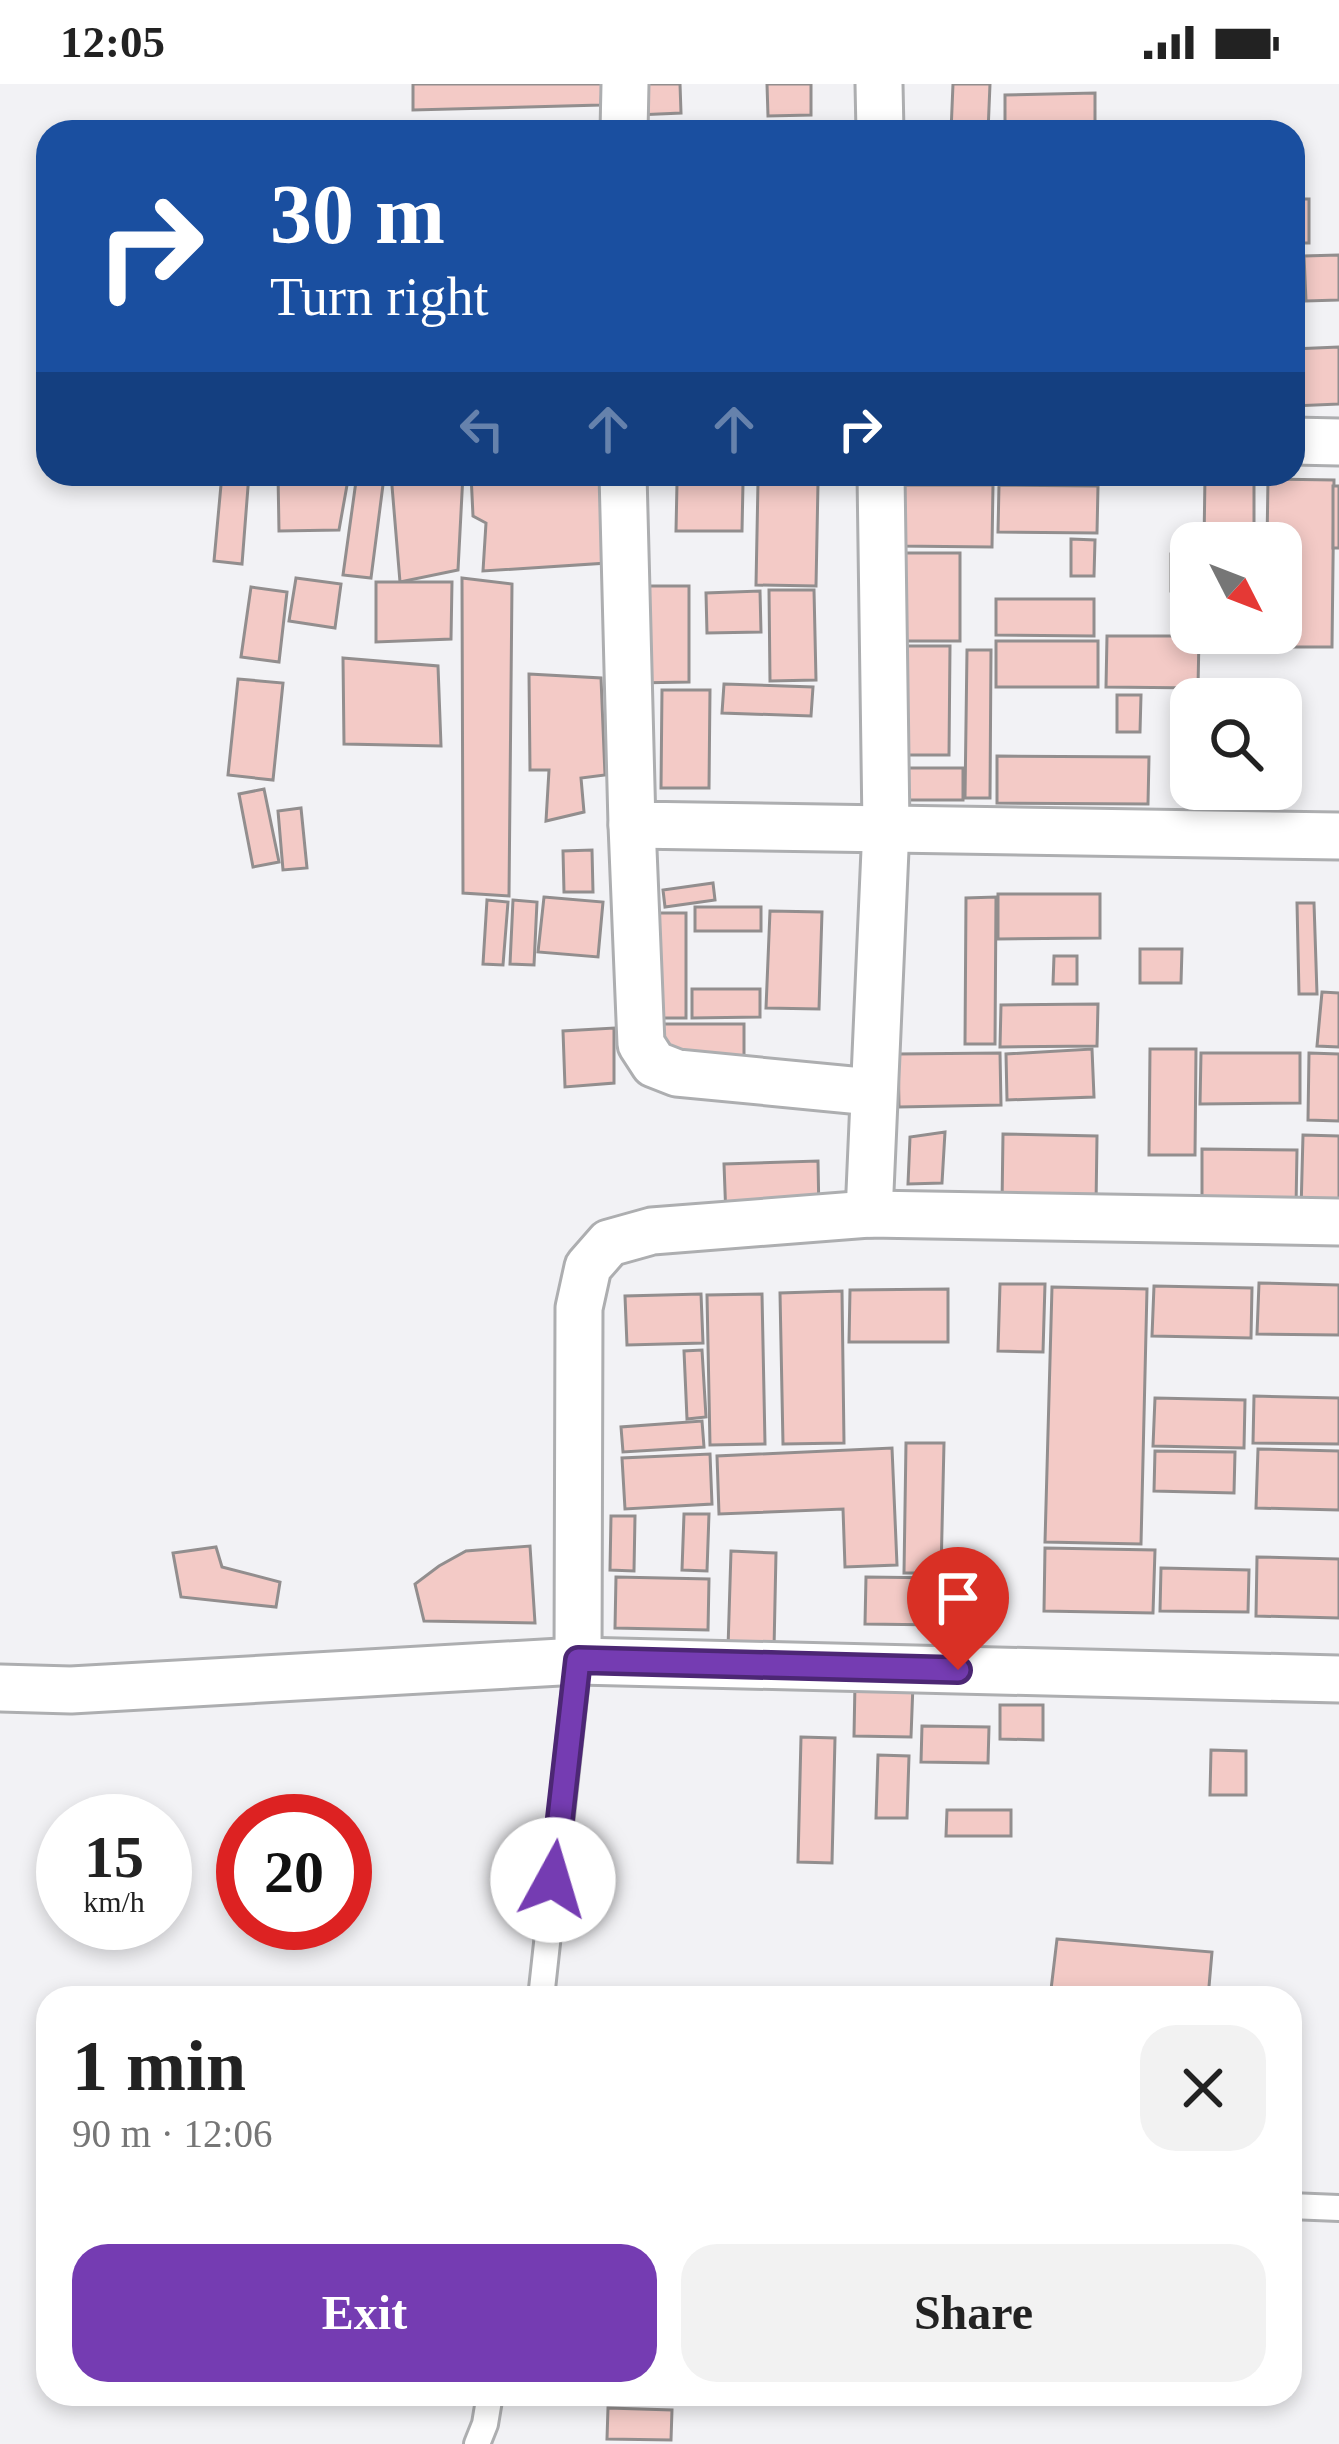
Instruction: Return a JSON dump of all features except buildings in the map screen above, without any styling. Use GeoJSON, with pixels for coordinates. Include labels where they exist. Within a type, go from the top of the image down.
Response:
{"type":"FeatureCollection","features":[{"type":"Feature","properties":{"kind":"street"},"geometry":{"type":"LineString","coordinates":[[624,120],[625,84]]}},
{"type":"Feature","properties":{"kind":"street"},"geometry":{"type":"LineString","coordinates":[[879,84],[880,120]]}},
{"type":"Feature","properties":{"kind":"street"},"geometry":{"type":"LineString","coordinates":[[1305,441],[1339,442]]}},
{"type":"Feature","properties":{"kind":"street"},"geometry":{"type":"LineString","coordinates":[[623,486],[641,1044],[654,1064],[677,1072],[872,1091]]}},
{"type":"Feature","properties":{"kind":"street"},"geometry":{"type":"LineString","coordinates":[[869,1214],[886,827],[881,486]]}},
{"type":"Feature","properties":{"kind":"street"},"geometry":{"type":"LineString","coordinates":[[632,825],[1339,836]]}},
{"type":"Feature","properties":{"kind":"street"},"geometry":{"type":"LineString","coordinates":[[578,1660],[579,1308],[588,1267],[609,1243],[652,1231],[869,1214],[1339,1222]]}},
{"type":"Feature","properties":{"kind":"street"},"geometry":{"type":"LineString","coordinates":[[0,1688],[71,1690],[578,1660],[1339,1679]]}},
{"type":"Feature","properties":{"kind":"lane"},"geometry":{"type":"LineString","coordinates":[[542,1986],[578,1660]]}},
{"type":"Feature","properties":{"kind":"lane"},"geometry":{"type":"LineString","coordinates":[[1302,2206],[1339,2208]]}},
{"type":"Feature","properties":{"kind":"lane"},"geometry":{"type":"LineString","coordinates":[[477,2444],[488,2406]]}},
{"type":"Feature","properties":{"kind":"route"},"geometry":{"type":"LineString","coordinates":[[553,1880],[578,1660],[958,1670]]}}]}
